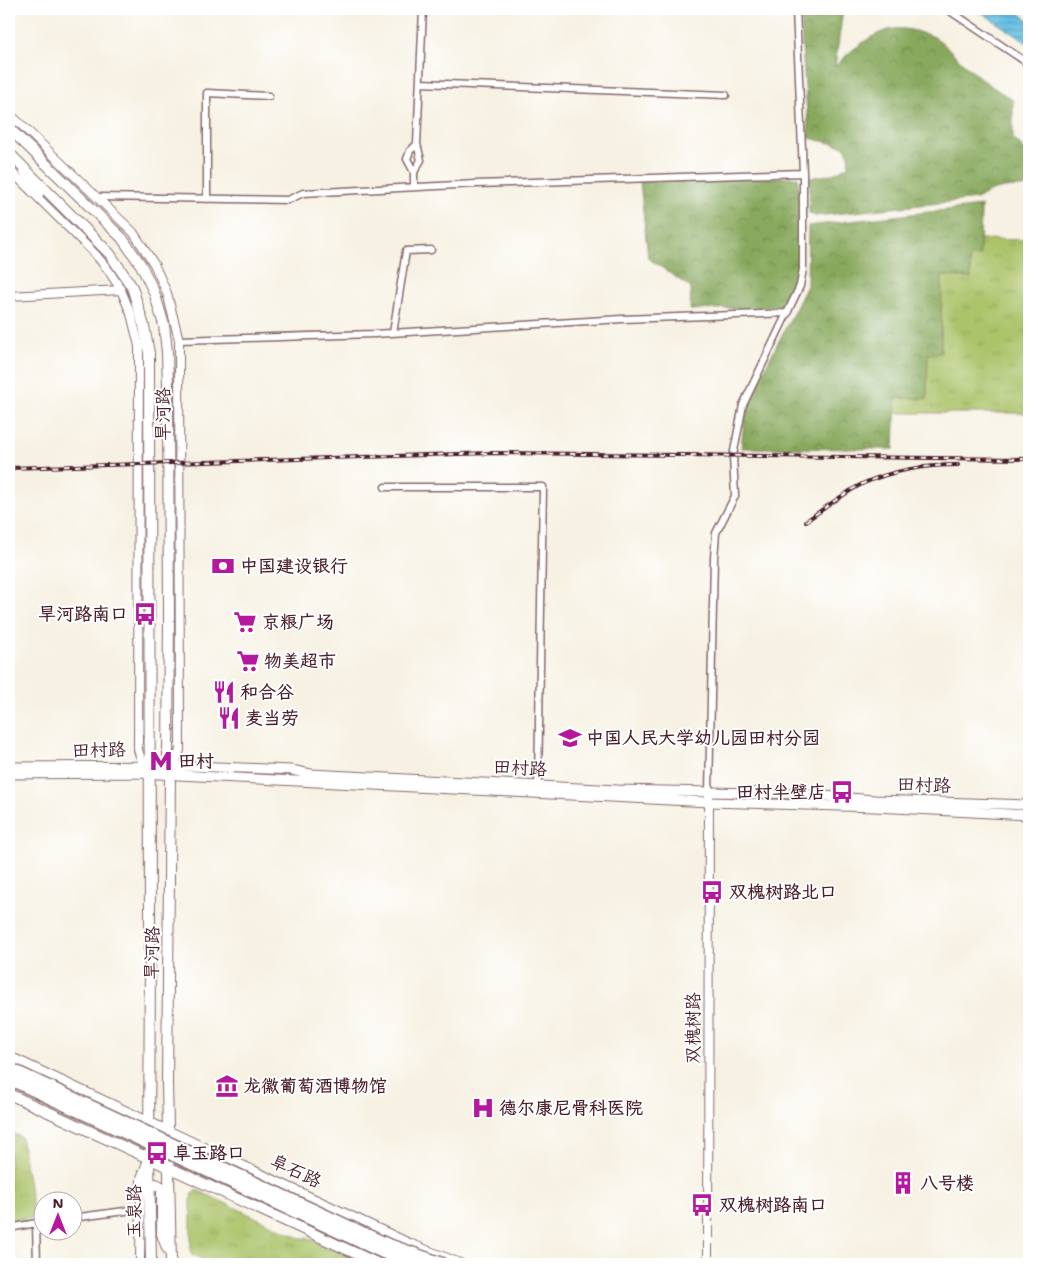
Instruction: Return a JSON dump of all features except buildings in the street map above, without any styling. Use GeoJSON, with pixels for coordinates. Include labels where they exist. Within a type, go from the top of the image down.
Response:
{"type":"FeatureCollection","features":[{"type":"Feature","properties":{"kind":"highway","name":"阜石路"},"geometry":{"type":"LineString","coordinates":[[9,1068],[387,1244],[444,1264]]}},
{"type":"Feature","properties":{"kind":"highway"},"geometry":{"type":"LineString","coordinates":[[9,1079],[384,1253],[412,1264]]}},
{"type":"Feature","properties":{"kind":"main road","name":"旱河路"},"geometry":{"type":"LineString","coordinates":[[9,128],[122,238],[141,265],[154,292],[164,325],[168,386],[168,672],[172,765],[170,776],[167,1083],[169,1166]]}},
{"type":"Feature","properties":{"kind":"main road","name":"旱河路"},"geometry":{"type":"LineString","coordinates":[[9,153],[110,254],[132,287],[144,326],[149,353],[149,1158]]}},
{"type":"Feature","properties":{"kind":"main road","name":"田村路"},"geometry":{"type":"LineString","coordinates":[[9,774],[148,768],[172,765],[290,770],[311,774],[538,785],[709,797],[1029,815]]}},
{"type":"Feature","properties":{"kind":"main road","name":"田村路"},"geometry":{"type":"LineString","coordinates":[[9,767],[148,768],[170,776],[709,797],[718,791],[875,800],[1029,805]]}},
{"type":"Feature","properties":{"kind":"main road","name":"阜石路"},"geometry":{"type":"LineString","coordinates":[[9,1057],[410,1244],[460,1264]]}},
{"type":"Feature","properties":{"kind":"main road"},"geometry":{"type":"LineString","coordinates":[[9,1094],[379,1264]]}},
{"type":"Feature","properties":{"kind":"main road","name":"玉泉路"},"geometry":{"type":"LineString","coordinates":[[149,1158],[151,1264]]}},
{"type":"Feature","properties":{"kind":"main road","name":"玉泉路"},"geometry":{"type":"LineString","coordinates":[[169,1166],[171,1261]]}},
{"type":"Feature","properties":{"kind":"main road"},"geometry":{"type":"LineString","coordinates":[[150,1187],[156,1184],[160,1186],[162,1191],[162,1234],[171,1261]]}},
{"type":"Feature","properties":{"kind":"street"},"geometry":{"type":"LineString","coordinates":[[414,172],[421,160],[417,144],[423,9]]}},
{"type":"Feature","properties":{"kind":"street"},"geometry":{"type":"LineString","coordinates":[[709,797],[716,533],[734,496],[733,456],[742,405],[800,286],[803,269],[803,174],[796,9]]}},
{"type":"Feature","properties":{"kind":"street"},"geometry":{"type":"LineString","coordinates":[[947,9],[1029,64]]}},
{"type":"Feature","properties":{"kind":"street"},"geometry":{"type":"LineString","coordinates":[[420,82],[726,95]]}},
{"type":"Feature","properties":{"kind":"street"},"geometry":{"type":"LineString","coordinates":[[207,199],[207,93],[269,96]]}},
{"type":"Feature","properties":{"kind":"street","name":"旱河路"},"geometry":{"type":"LineString","coordinates":[[9,113],[133,232],[154,264],[167,294],[179,340],[180,750],[172,765]]}},
{"type":"Feature","properties":{"kind":"street"},"geometry":{"type":"LineString","coordinates":[[414,187],[414,172],[407,159],[410,151],[417,144]]}},
{"type":"Feature","properties":{"kind":"street"},"geometry":{"type":"LineString","coordinates":[[18,162],[46,206]]}},
{"type":"Feature","properties":{"kind":"street","name":"旱河路"},"geometry":{"type":"LineString","coordinates":[[9,170],[96,255],[121,290],[131,314],[138,346],[138,750],[148,768]]}},
{"type":"Feature","properties":{"kind":"street"},"geometry":{"type":"LineString","coordinates":[[97,197],[288,200],[303,193],[414,187],[803,174]]}},
{"type":"Feature","properties":{"kind":"street"},"geometry":{"type":"LineString","coordinates":[[393,333],[406,251],[431,250]]}},
{"type":"Feature","properties":{"kind":"street"},"geometry":{"type":"LineString","coordinates":[[9,296],[121,290]]}},
{"type":"Feature","properties":{"kind":"street"},"geometry":{"type":"LineString","coordinates":[[179,340],[393,333],[788,312]]}},
{"type":"Feature","properties":{"kind":"street"},"geometry":{"type":"LineString","coordinates":[[385,487],[543,487],[538,785]]}},
{"type":"Feature","properties":{"kind":"street"},"geometry":{"type":"LineString","coordinates":[[138,617],[150,665]]}},
{"type":"Feature","properties":{"kind":"street"},"geometry":{"type":"LineString","coordinates":[[168,672],[180,623]]}},
{"type":"Feature","properties":{"kind":"street","name":"双槐树路"},"geometry":{"type":"LineString","coordinates":[[708,1264],[709,797]]}},
{"type":"Feature","properties":{"kind":"street"},"geometry":{"type":"LineString","coordinates":[[140,1264],[142,1178],[149,1158]]}},
{"type":"Feature","properties":{"kind":"street"},"geometry":{"type":"LineString","coordinates":[[82,1217],[140,1209]]}},
{"type":"Feature","properties":{"kind":"street"},"geometry":{"type":"LineString","coordinates":[[9,1228],[32,1224]]}},
{"type":"Feature","properties":{"kind":"street"},"geometry":{"type":"LineString","coordinates":[[37,1264],[38,1240]]}},
{"type":"Feature","properties":{"kind":"green space"},"geometry":{"type":"Polygon","coordinates":[[[801,9],[843,9],[835,67],[862,43],[887,30],[912,30],[930,35],[940,41],[975,74],[1013,100],[1013,138],[1025,150],[1029,158],[1029,187],[995,190],[977,199],[815,216],[809,213],[810,178],[833,174],[848,166],[849,155],[844,146],[809,138],[801,9]]]}},
{"type":"Feature","properties":{"kind":"green space"},"geometry":{"type":"Polygon","coordinates":[[[798,177],[799,278],[786,306],[690,310],[691,288],[648,258],[640,182],[798,177]]]}},
{"type":"Feature","properties":{"kind":"green space"},"geometry":{"type":"Polygon","coordinates":[[[981,206],[980,257],[971,278],[942,276],[941,353],[928,354],[927,399],[896,398],[894,449],[741,448],[746,405],[807,286],[808,226],[981,206]]]}},
{"type":"Feature","properties":{"kind":"green space"},"geometry":{"type":"Polygon","coordinates":[[[980,239],[1029,240],[1029,413],[895,413],[896,398],[927,399],[928,354],[941,353],[942,276],[971,278],[970,256],[980,257],[980,239]]]}},
{"type":"Feature","properties":{"kind":"green space"},"geometry":{"type":"Polygon","coordinates":[[[9,1132],[21,1137],[32,1206],[32,1218],[9,1223],[9,1132]]]}},
{"type":"Feature","properties":{"kind":"green space"},"geometry":{"type":"Polygon","coordinates":[[[197,1190],[300,1238],[308,1238],[365,1264],[213,1264],[191,1254],[191,1201],[192,1194],[197,1190]]]}},
{"type":"Feature","properties":{"kind":"water"},"geometry":{"type":"Polygon","coordinates":[[[976,9],[1013,9],[1029,20],[1029,44],[976,9]]]}},
{"type":"Feature","properties":{"kind":"railway"},"geometry":{"type":"LineString","coordinates":[[9,468],[492,453],[1029,459]]}},
{"type":"Feature","properties":{"kind":"railway"},"geometry":{"type":"LineString","coordinates":[[806,521],[849,491],[875,478],[910,469],[958,465]]}},
{"type":"Feature","properties":{"kind":"place","name":"中国建设银行"},"geometry":{"type":"Point","coordinates":[223,566]}},
{"type":"Feature","properties":{"kind":"place","name":"旱河路南口"},"geometry":{"type":"Point","coordinates":[145,614]}},
{"type":"Feature","properties":{"kind":"place","name":"京粮广场"},"geometry":{"type":"Point","coordinates":[245,622]}},
{"type":"Feature","properties":{"kind":"place","name":"物美超市"},"geometry":{"type":"Point","coordinates":[248,661]}},
{"type":"Feature","properties":{"kind":"place","name":"和合谷"},"geometry":{"type":"Point","coordinates":[224,692]}},
{"type":"Feature","properties":{"kind":"place","name":"麦当劳"},"geometry":{"type":"Point","coordinates":[229,718]}},
{"type":"Feature","properties":{"kind":"place","name":"中国人民大学幼儿园田村分园"},"geometry":{"type":"Point","coordinates":[570,738]}},
{"type":"Feature","properties":{"kind":"place","name":"田村"},"geometry":{"type":"Point","coordinates":[161,761]}},
{"type":"Feature","properties":{"kind":"place","name":"田村半壁店"},"geometry":{"type":"Point","coordinates":[842,792]}},
{"type":"Feature","properties":{"kind":"place","name":"双槐树路北口"},"geometry":{"type":"Point","coordinates":[712,892]}},
{"type":"Feature","properties":{"kind":"place","name":"龙徽葡萄酒博物馆"},"geometry":{"type":"Point","coordinates":[227,1086]}},
{"type":"Feature","properties":{"kind":"place","name":"德尔康尼骨科医院"},"geometry":{"type":"Point","coordinates":[483,1108]}},
{"type":"Feature","properties":{"kind":"place","name":"阜玉路口"},"geometry":{"type":"Point","coordinates":[157,1153]}},
{"type":"Feature","properties":{"kind":"place","name":"八号楼"},"geometry":{"type":"Point","coordinates":[903,1183]}},
{"type":"Feature","properties":{"kind":"place","name":"双槐树路南口"},"geometry":{"type":"Point","coordinates":[702,1205]}}]}
